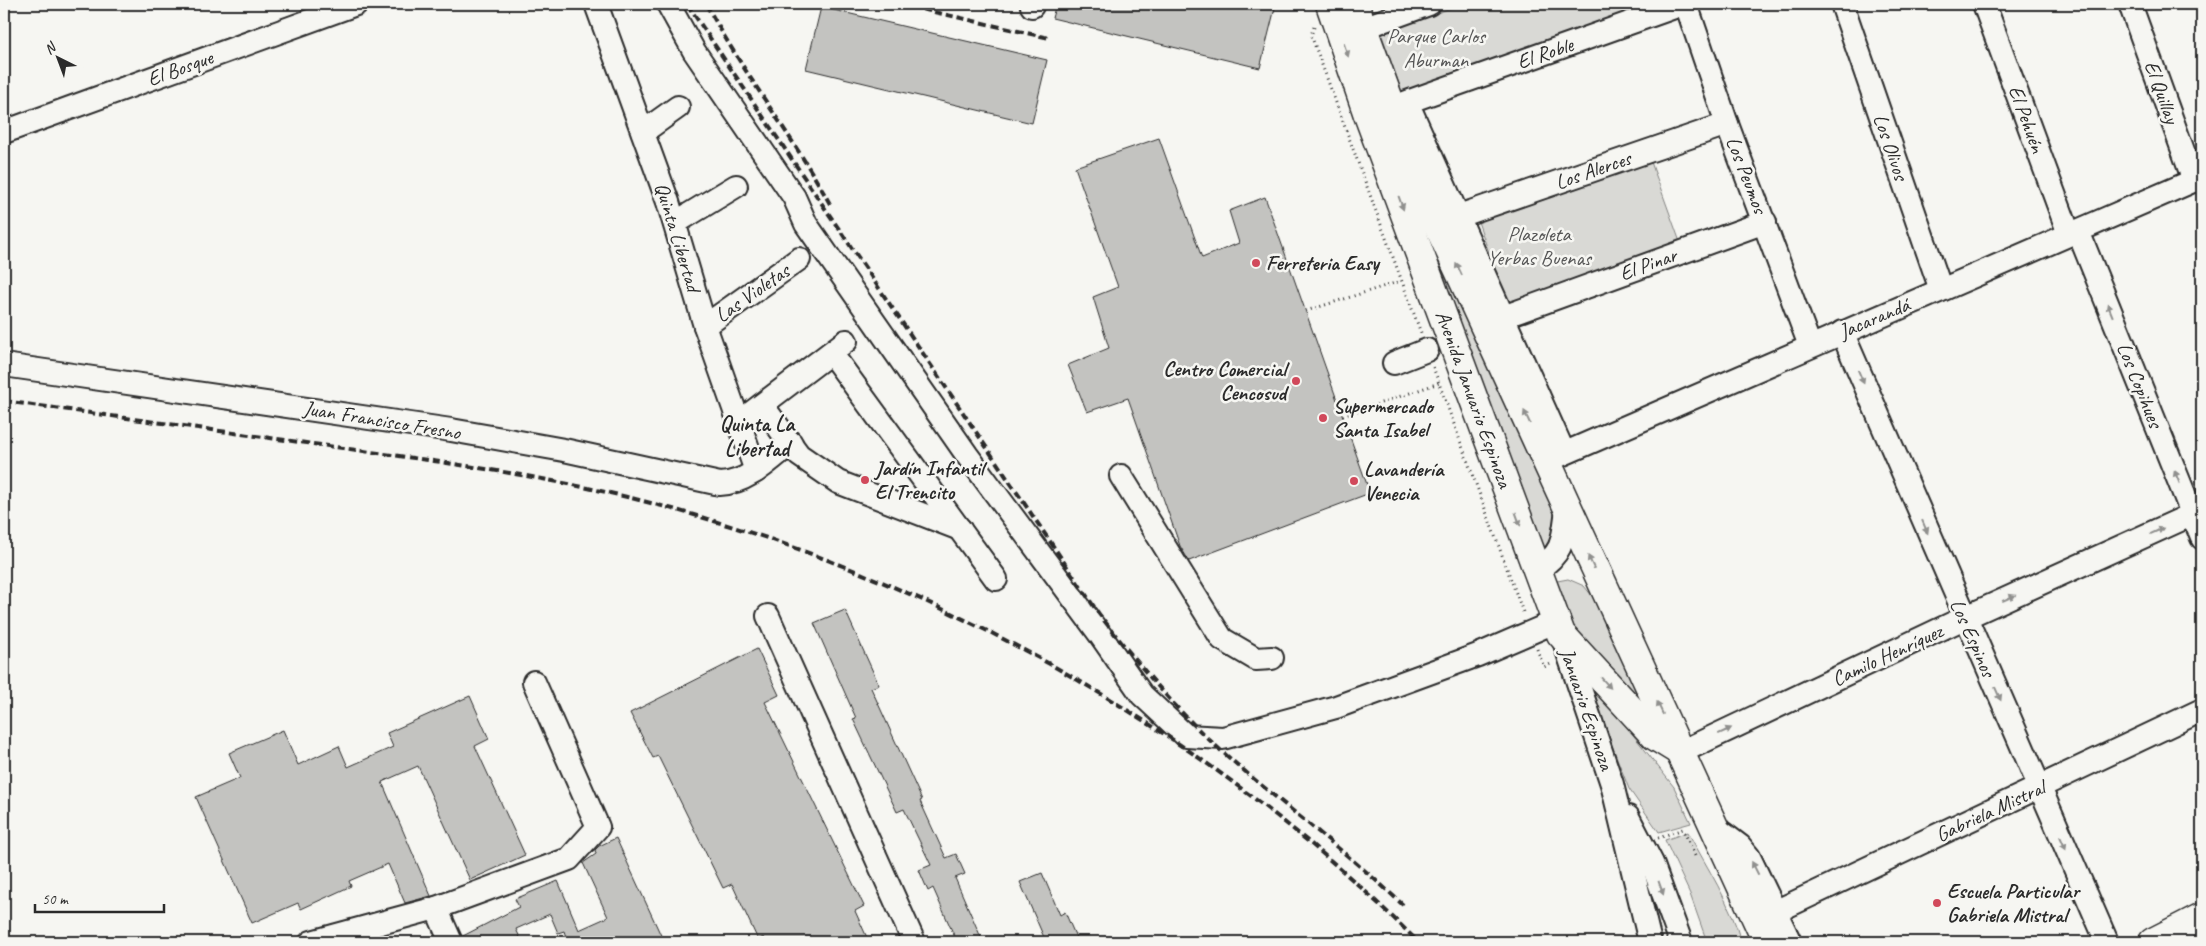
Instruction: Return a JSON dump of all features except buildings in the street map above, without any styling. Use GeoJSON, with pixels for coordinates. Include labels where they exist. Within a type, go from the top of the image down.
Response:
{"type":"FeatureCollection","features":[{"type":"Feature","properties":{"kind":"main road","name":"Avenida Januario Espinoza"},"geometry":{"type":"LineString","coordinates":[[1330,4],[1559,627],[1654,736],[1681,752]]}},
{"type":"Feature","properties":{"kind":"main road","name":"Avenida Januario Espinoza"},"geometry":{"type":"LineString","coordinates":[[1358,16],[1409,158],[1556,457],[1567,509],[1681,752],[1767,942]]}},
{"type":"Feature","properties":{"kind":"main road"},"geometry":{"type":"LineString","coordinates":[[2153,942],[2202,917]]}},
{"type":"Feature","properties":{"kind":"street","name":"El Bosque"},"geometry":{"type":"LineString","coordinates":[[4,132],[356,4]]}},
{"type":"Feature","properties":{"kind":"street","name":"Quinta Libertad"},"geometry":{"type":"LineString","coordinates":[[596,4],[675,223],[705,326],[756,471]]}},
{"type":"Feature","properties":{"kind":"street"},"geometry":{"type":"LineString","coordinates":[[668,4],[694,51],[794,197],[806,224],[967,456],[1101,636],[1142,695],[1186,736],[1223,738],[1336,708],[1559,627]]}},
{"type":"Feature","properties":{"kind":"street"},"geometry":{"type":"LineString","coordinates":[[1358,16],[1429,4]]}},
{"type":"Feature","properties":{"kind":"street","name":"El Roble"},"geometry":{"type":"LineString","coordinates":[[1459,216],[1407,102],[1640,11],[1684,4]]}},
{"type":"Feature","properties":{"kind":"street","name":"Los Peumos"},"geometry":{"type":"LineString","coordinates":[[1684,4],[1810,346]]}},
{"type":"Feature","properties":{"kind":"street","name":"Los Olivos"},"geometry":{"type":"LineString","coordinates":[[1842,4],[1941,290]]}},
{"type":"Feature","properties":{"kind":"street","name":"El Pehuén"},"geometry":{"type":"LineString","coordinates":[[1984,4],[2073,232]]}},
{"type":"Feature","properties":{"kind":"street","name":"El Quillay"},"geometry":{"type":"LineString","coordinates":[[2130,4],[2198,179]]}},
{"type":"Feature","properties":{"kind":"street"},"geometry":{"type":"LineString","coordinates":[[643,132],[678,107]]}},
{"type":"Feature","properties":{"kind":"street","name":"Los Alerces"},"geometry":{"type":"LineString","coordinates":[[1459,216],[1728,124]]}},
{"type":"Feature","properties":{"kind":"street"},"geometry":{"type":"LineString","coordinates":[[1374,128],[1396,143],[1409,158]]}},
{"type":"Feature","properties":{"kind":"street","name":"Jacarandá"},"geometry":{"type":"LineString","coordinates":[[1556,457],[2198,179]]}},
{"type":"Feature","properties":{"kind":"street"},"geometry":{"type":"LineString","coordinates":[[675,223],[736,186]]}},
{"type":"Feature","properties":{"kind":"street"},"geometry":{"type":"LineString","coordinates":[[1459,216],[1504,317],[1556,457]]}},
{"type":"Feature","properties":{"kind":"street","name":"El Pinar"},"geometry":{"type":"LineString","coordinates":[[1504,317],[1765,222]]}},
{"type":"Feature","properties":{"kind":"street","name":"Los Copihues"},"geometry":{"type":"LineString","coordinates":[[2073,232],[2197,513],[2202,538]]}},
{"type":"Feature","properties":{"kind":"street","name":"Las Violetas"},"geometry":{"type":"LineString","coordinates":[[705,326],[799,260]]}},
{"type":"Feature","properties":{"kind":"street","name":"Los Espinos"},"geometry":{"type":"LineString","coordinates":[[1842,332],[1964,618],[2107,942]]}},
{"type":"Feature","properties":{"kind":"street"},"geometry":{"type":"LineString","coordinates":[[738,423],[838,347],[960,529],[996,579]]}},
{"type":"Feature","properties":{"kind":"street"},"geometry":{"type":"LineString","coordinates":[[1394,363],[1427,350]]}},
{"type":"Feature","properties":{"kind":"street","name":"Juan Francisco Fresno"},"geometry":{"type":"LineString","coordinates":[[4,366],[488,436],[720,484],[740,480],[756,471],[790,443]]}},
{"type":"Feature","properties":{"kind":"street"},"geometry":{"type":"LineString","coordinates":[[762,405],[799,455],[838,482],[960,529]]}},
{"type":"Feature","properties":{"kind":"street"},"geometry":{"type":"LineString","coordinates":[[1121,476],[1222,639],[1256,659],[1272,658]]}},
{"type":"Feature","properties":{"kind":"street"},"geometry":{"type":"LineString","coordinates":[[1537,570],[1557,554],[1562,540],[1567,509]]}},
{"type":"Feature","properties":{"kind":"street","name":"Camilo Henríquez"},"geometry":{"type":"LineString","coordinates":[[1681,752],[1964,618],[2197,513]]}},
{"type":"Feature","properties":{"kind":"street"},"geometry":{"type":"LineString","coordinates":[[768,616],[914,942]]}},
{"type":"Feature","properties":{"kind":"street","name":"Januario Espinoza"},"geometry":{"type":"LineString","coordinates":[[1559,627],[1612,784],[1650,942]]}},
{"type":"Feature","properties":{"kind":"street"},"geometry":{"type":"LineString","coordinates":[[311,942],[436,908],[569,859],[598,827],[534,682]]}},
{"type":"Feature","properties":{"kind":"street","name":"Gabriela Mistral"},"geometry":{"type":"LineString","coordinates":[[1776,911],[2202,710]]}},
{"type":"Feature","properties":{"kind":"street","name":"Januario Espinoza"},"geometry":{"type":"LineString","coordinates":[[1612,784],[1652,863],[1681,942]]}},
{"type":"Feature","properties":{"kind":"street"},"geometry":{"type":"LineString","coordinates":[[1716,828],[1740,846],[1749,857],[1790,942]]}},
{"type":"Feature","properties":{"kind":"street"},"geometry":{"type":"LineString","coordinates":[[436,908],[451,942]]}},
{"type":"Feature","properties":{"kind":"path"},"geometry":{"type":"LineString","coordinates":[[1306,311],[1401,281]]}},
{"type":"Feature","properties":{"kind":"path"},"geometry":{"type":"LineString","coordinates":[[1343,416],[1439,382]]}},
{"type":"Feature","properties":{"kind":"path"},"geometry":{"type":"LineString","coordinates":[[1656,838],[1683,829],[1696,858]]}},
{"type":"Feature","properties":{"kind":"green space","name":"Parque Carlos Aburman"},"geometry":{"type":"Polygon","coordinates":[[[1462,4],[1654,4],[1403,95],[1381,33],[1462,4]]]}},
{"type":"Feature","properties":{"kind":"green space","name":"Plazoleta Yerbas Buenas"},"geometry":{"type":"Polygon","coordinates":[[[1651,162],[1680,242],[1508,306],[1477,219],[1651,162]]]}},
{"type":"Feature","properties":{"kind":"green space"},"geometry":{"type":"Polygon","coordinates":[[[1419,225],[1434,242],[1559,513],[1555,541],[1544,558],[1419,225]]]}},
{"type":"Feature","properties":{"kind":"green space"},"geometry":{"type":"Polygon","coordinates":[[[1568,579],[1584,586],[1597,602],[1664,741],[1594,657],[1564,613],[1552,582],[1568,579]]]}},
{"type":"Feature","properties":{"kind":"green space"},"geometry":{"type":"Polygon","coordinates":[[[1583,671],[1674,787],[1691,823],[1659,832],[1629,789],[1583,671]]]}},
{"type":"Feature","properties":{"kind":"green space"},"geometry":{"type":"Polygon","coordinates":[[[1688,832],[1725,900],[1741,942],[1707,942],[1690,894],[1665,840],[1688,832]]]}},
{"type":"Feature","properties":{"kind":"railway"},"geometry":{"type":"LineString","coordinates":[[687,4],[1099,614],[1114,633],[1159,688],[1208,739],[1360,866],[1403,905]]}},
{"type":"Feature","properties":{"kind":"railway"},"geometry":{"type":"LineString","coordinates":[[706,4],[720,30],[800,153],[830,204]]}},
{"type":"Feature","properties":{"kind":"railway"},"geometry":{"type":"LineString","coordinates":[[899,4],[1049,38]]}},
{"type":"Feature","properties":{"kind":"railway"},"geometry":{"type":"LineString","coordinates":[[4,401],[403,456],[590,488],[737,528],[845,567],[951,613],[1053,666],[1151,726],[1245,792],[1334,864],[1418,942]]}},
{"type":"Feature","properties":{"kind":"place","name":"Ferreteria Easy"},"geometry":{"type":"Point","coordinates":[1256,263]}},
{"type":"Feature","properties":{"kind":"place","name":"Centro Comercial Cencosud"},"geometry":{"type":"Point","coordinates":[1296,381]}},
{"type":"Feature","properties":{"kind":"place","name":"Supermercado Santa Isabel"},"geometry":{"type":"Point","coordinates":[1323,418]}},
{"type":"Feature","properties":{"kind":"place","name":"Jardín Infantil El Trencito"},"geometry":{"type":"Point","coordinates":[865,480]}},
{"type":"Feature","properties":{"kind":"place","name":"Lavandería Venecia"},"geometry":{"type":"Point","coordinates":[1354,481]}},
{"type":"Feature","properties":{"kind":"place","name":"Escuela Particular Gabriela Mistral"},"geometry":{"type":"Point","coordinates":[1937,903]}},
{"type":"Feature","properties":{"kind":"district","name":"Quinta La Libertad"},"geometry":{"type":"Point","coordinates":[757,436]}}]}
